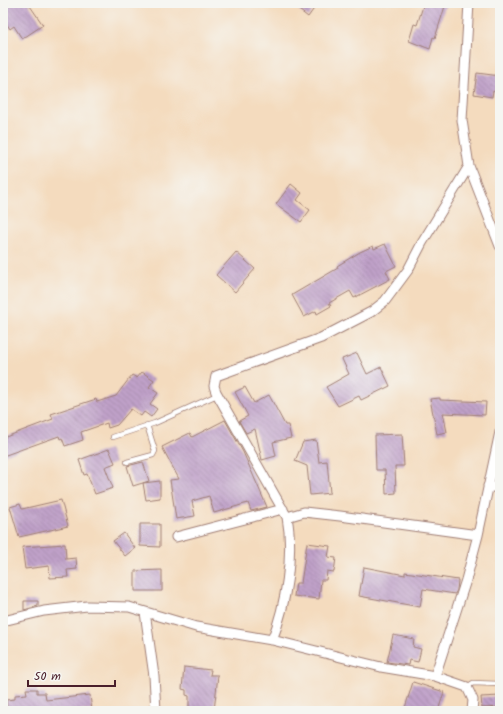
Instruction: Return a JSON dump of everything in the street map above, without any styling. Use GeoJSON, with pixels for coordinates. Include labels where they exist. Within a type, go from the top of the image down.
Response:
{"type":"FeatureCollection","features":[{"type":"Feature","properties":{"kind":"street"},"geometry":{"type":"LineString","coordinates":[[469,3],[462,120],[469,166],[500,246]]}},
{"type":"Feature","properties":{"kind":"street"},"geometry":{"type":"LineString","coordinates":[[272,640],[283,606],[290,532],[285,513],[217,395],[214,386],[216,376],[321,338],[371,312],[385,301],[408,270],[422,242],[469,166]]}},
{"type":"Feature","properties":{"kind":"street"},"geometry":{"type":"LineString","coordinates":[[435,676],[466,580],[478,535],[500,432]]}},
{"type":"Feature","properties":{"kind":"street"},"geometry":{"type":"LineString","coordinates":[[488,486],[500,488]]}},
{"type":"Feature","properties":{"kind":"street"},"geometry":{"type":"LineString","coordinates":[[176,537],[285,513],[304,512],[478,535]]}},
{"type":"Feature","properties":{"kind":"street"},"geometry":{"type":"LineString","coordinates":[[3,620],[44,611],[87,606],[129,608],[196,627],[272,640],[381,667],[435,676],[467,687],[473,700],[472,711]]}},
{"type":"Feature","properties":{"kind":"street"},"geometry":{"type":"LineString","coordinates":[[145,612],[154,676],[156,711]]}},
{"type":"Feature","properties":{"kind":"lane"},"geometry":{"type":"LineString","coordinates":[[113,437],[148,425],[217,395]]}},
{"type":"Feature","properties":{"kind":"lane"},"geometry":{"type":"LineString","coordinates":[[127,462],[153,455],[155,451],[148,425]]}},
{"type":"Feature","properties":{"kind":"lane"},"geometry":{"type":"LineString","coordinates":[[467,687],[473,683],[500,684]]}},
{"type":"Feature","properties":{"kind":"building"},"geometry":{"type":"Polygon","coordinates":[[[3,3],[28,3],[43,25],[22,39],[14,26],[10,29],[3,18],[3,3]]]}},
{"type":"Feature","properties":{"kind":"building"},"geometry":{"type":"Polygon","coordinates":[[[290,3],[318,3],[308,17],[290,3]]]}},
{"type":"Feature","properties":{"kind":"building"},"geometry":{"type":"Polygon","coordinates":[[[424,3],[446,3],[430,49],[409,41],[414,24],[417,25],[424,3]]]}},
{"type":"Feature","properties":{"kind":"building"},"geometry":{"type":"Polygon","coordinates":[[[477,73],[500,76],[500,93],[493,91],[492,97],[474,94],[477,73]]]}},
{"type":"Feature","properties":{"kind":"building"},"geometry":{"type":"Polygon","coordinates":[[[291,184],[302,193],[297,200],[310,210],[301,222],[276,204],[291,184]]]}},
{"type":"Feature","properties":{"kind":"building"},"geometry":{"type":"Polygon","coordinates":[[[385,244],[396,266],[386,271],[390,279],[354,298],[350,291],[329,303],[331,306],[317,314],[316,311],[304,317],[292,295],[338,268],[337,266],[360,252],[373,246],[374,249],[385,244]]]}},
{"type":"Feature","properties":{"kind":"building"},"geometry":{"type":"Polygon","coordinates":[[[236,252],[255,269],[235,292],[216,275],[236,252]]]}},
{"type":"Feature","properties":{"kind":"building"},"geometry":{"type":"Polygon","coordinates":[[[357,353],[367,374],[381,367],[390,386],[361,400],[359,396],[338,406],[326,387],[349,374],[342,359],[357,353]]]}},
{"type":"Feature","properties":{"kind":"building"},"geometry":{"type":"Polygon","coordinates":[[[142,372],[154,380],[149,387],[158,393],[150,404],[157,409],[151,417],[144,412],[141,416],[131,409],[117,425],[108,428],[107,423],[81,432],[83,440],[65,446],[62,438],[60,439],[59,436],[3,456],[3,438],[53,419],[51,414],[96,399],[97,402],[116,396],[132,375],[137,378],[142,372]]]}},
{"type":"Feature","properties":{"kind":"building"},"geometry":{"type":"Polygon","coordinates":[[[245,387],[254,403],[269,395],[285,425],[288,425],[291,438],[273,442],[276,456],[262,460],[255,429],[246,433],[239,421],[248,416],[235,392],[245,387]]]}},
{"type":"Feature","properties":{"kind":"building"},"geometry":{"type":"Polygon","coordinates":[[[440,398],[440,400],[486,402],[485,415],[443,413],[447,432],[437,434],[430,399],[440,398]]]}},
{"type":"Feature","properties":{"kind":"building"},"geometry":{"type":"Polygon","coordinates":[[[225,420],[243,452],[267,507],[251,511],[248,503],[214,513],[209,496],[192,501],[195,516],[176,519],[170,480],[179,479],[162,447],[190,433],[192,437],[225,420]]]}},
{"type":"Feature","properties":{"kind":"building"},"geometry":{"type":"Polygon","coordinates":[[[402,434],[404,466],[395,466],[396,493],[386,494],[385,470],[376,470],[375,435],[402,434]]]}},
{"type":"Feature","properties":{"kind":"building"},"geometry":{"type":"Polygon","coordinates":[[[316,440],[319,462],[327,461],[330,493],[310,495],[307,466],[295,461],[303,442],[316,440]]]}},
{"type":"Feature","properties":{"kind":"building"},"geometry":{"type":"Polygon","coordinates":[[[109,449],[115,463],[105,467],[113,488],[95,494],[87,474],[84,475],[79,460],[109,449]]]}},
{"type":"Feature","properties":{"kind":"building"},"geometry":{"type":"Polygon","coordinates":[[[143,462],[149,481],[133,486],[127,466],[143,462]]]}},
{"type":"Feature","properties":{"kind":"building"},"geometry":{"type":"Polygon","coordinates":[[[160,481],[160,498],[146,500],[143,483],[160,481]]]}},
{"type":"Feature","properties":{"kind":"building"},"geometry":{"type":"Polygon","coordinates":[[[61,500],[68,526],[19,537],[10,507],[20,504],[22,509],[61,500]]]}},
{"type":"Feature","properties":{"kind":"building"},"geometry":{"type":"Polygon","coordinates":[[[140,524],[160,524],[160,547],[140,546],[140,524]]]}},
{"type":"Feature","properties":{"kind":"building"},"geometry":{"type":"Polygon","coordinates":[[[124,533],[135,548],[125,556],[113,541],[124,533]]]}},
{"type":"Feature","properties":{"kind":"building"},"geometry":{"type":"Polygon","coordinates":[[[307,543],[330,546],[328,557],[336,558],[334,572],[327,571],[326,580],[321,580],[319,599],[294,596],[296,583],[301,583],[307,543]]]}},
{"type":"Feature","properties":{"kind":"building"},"geometry":{"type":"Polygon","coordinates":[[[65,544],[66,559],[76,558],[77,569],[67,570],[68,577],[50,578],[49,566],[25,569],[22,547],[65,544]]]}},
{"type":"Feature","properties":{"kind":"building"},"geometry":{"type":"Polygon","coordinates":[[[364,567],[405,575],[405,572],[458,580],[457,590],[455,594],[423,589],[420,607],[359,596],[364,567]]]}},
{"type":"Feature","properties":{"kind":"building"},"geometry":{"type":"Polygon","coordinates":[[[162,570],[162,591],[135,591],[135,571],[162,570]]]}},
{"type":"Feature","properties":{"kind":"building"},"geometry":{"type":"Polygon","coordinates":[[[24,601],[38,601],[38,606],[24,610],[24,601]]]}},
{"type":"Feature","properties":{"kind":"building"},"geometry":{"type":"Polygon","coordinates":[[[393,635],[414,639],[413,647],[421,649],[418,662],[409,660],[408,665],[387,662],[393,635]]]}},
{"type":"Feature","properties":{"kind":"building"},"geometry":{"type":"Polygon","coordinates":[[[184,667],[211,670],[210,675],[218,675],[214,711],[189,711],[189,696],[186,695],[186,690],[182,689],[184,667]]]}},
{"type":"Feature","properties":{"kind":"building"},"geometry":{"type":"Polygon","coordinates":[[[413,682],[444,692],[438,711],[404,711],[413,682]]]}},
{"type":"Feature","properties":{"kind":"building"},"geometry":{"type":"Polygon","coordinates":[[[26,689],[37,689],[37,693],[45,693],[46,700],[90,695],[92,711],[7,710],[6,700],[15,699],[15,695],[27,694],[26,689]]]}},
{"type":"Feature","properties":{"kind":"building"},"geometry":{"type":"Polygon","coordinates":[[[500,696],[500,707],[482,708],[481,697],[500,696]]]}}]}
